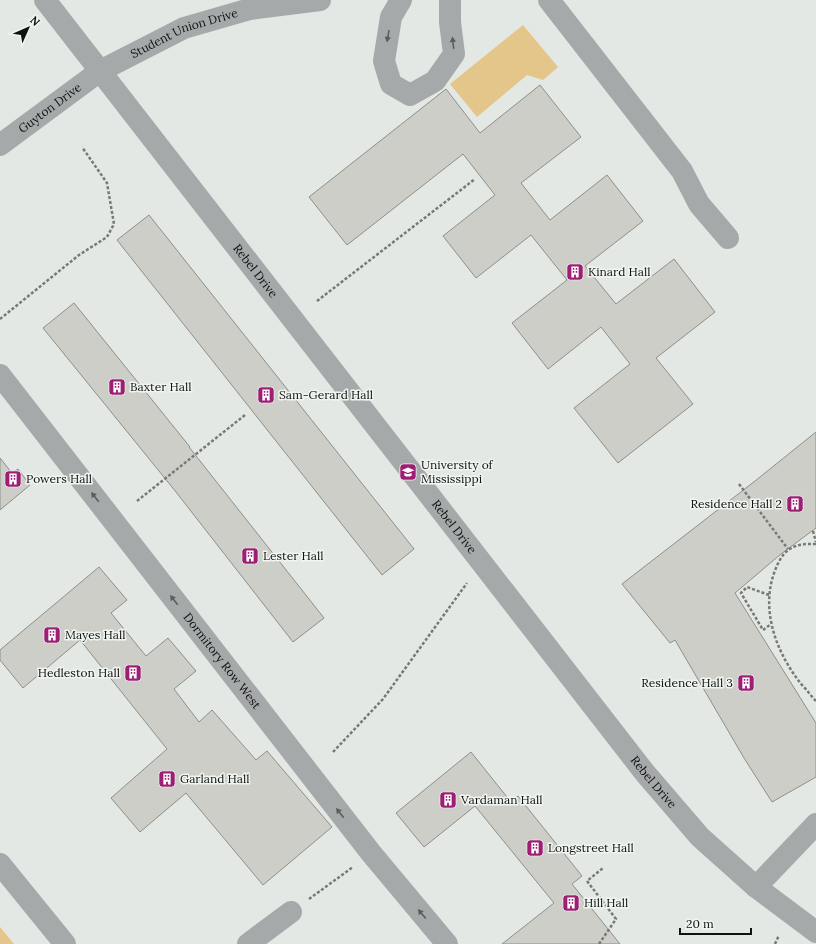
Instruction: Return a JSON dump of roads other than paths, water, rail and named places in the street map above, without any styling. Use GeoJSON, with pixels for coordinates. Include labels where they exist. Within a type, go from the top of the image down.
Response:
{"type":"FeatureCollection","features":[{"type":"Feature","properties":{"kind":"street","name":"Rebel Drive"},"geometry":{"type":"LineString","coordinates":[[45,0],[645,773],[700,837],[756,887],[816,932]]}},
{"type":"Feature","properties":{"kind":"street","name":"Student Union Drive"},"geometry":{"type":"LineString","coordinates":[[100,71],[184,28],[250,10],[320,0]]}},
{"type":"Feature","properties":{"kind":"street"},"geometry":{"type":"LineString","coordinates":[[401,0],[391,17],[384,61],[391,84],[410,95],[435,81],[454,54],[450,22],[450,0]]}},
{"type":"Feature","properties":{"kind":"street"},"geometry":{"type":"LineString","coordinates":[[549,0],[682,171],[699,204],[728,238]]}},
{"type":"Feature","properties":{"kind":"street","name":"Guyton Drive"},"geometry":{"type":"LineString","coordinates":[[0,145],[100,71]]}},
{"type":"Feature","properties":{"kind":"street","name":"Dormitory Row West"},"geometry":{"type":"LineString","coordinates":[[0,375],[370,853],[447,944]]}},
{"type":"Feature","properties":{"kind":"street"},"geometry":{"type":"LineString","coordinates":[[756,887],[816,824]]}},
{"type":"Feature","properties":{"kind":"street"},"geometry":{"type":"LineString","coordinates":[[0,864],[65,944]]}},
{"type":"Feature","properties":{"kind":"street"},"geometry":{"type":"LineString","coordinates":[[248,944],[291,912]]}},
{"type":"Feature","properties":{"kind":"place","name":"Kinard Hall"},"geometry":{"type":"Point","coordinates":[575,272]}},
{"type":"Feature","properties":{"kind":"place","name":"Baxter Hall"},"geometry":{"type":"Point","coordinates":[117,387]}},
{"type":"Feature","properties":{"kind":"place","name":"Sam-Gerard Hall"},"geometry":{"type":"Point","coordinates":[266,395]}},
{"type":"Feature","properties":{"kind":"place","name":"University of Mississippi"},"geometry":{"type":"Point","coordinates":[408,472]}},
{"type":"Feature","properties":{"kind":"place","name":"Powers Hall"},"geometry":{"type":"Point","coordinates":[13,479]}},
{"type":"Feature","properties":{"kind":"place","name":"Residence Hall 2"},"geometry":{"type":"Point","coordinates":[795,504]}},
{"type":"Feature","properties":{"kind":"place","name":"Lester Hall"},"geometry":{"type":"Point","coordinates":[250,556]}},
{"type":"Feature","properties":{"kind":"place","name":"Mayes Hall"},"geometry":{"type":"Point","coordinates":[52,635]}},
{"type":"Feature","properties":{"kind":"place","name":"Hedleston Hall"},"geometry":{"type":"Point","coordinates":[133,673]}},
{"type":"Feature","properties":{"kind":"place","name":"Residence Hall 3"},"geometry":{"type":"Point","coordinates":[746,683]}},
{"type":"Feature","properties":{"kind":"place","name":"Garland Hall"},"geometry":{"type":"Point","coordinates":[167,779]}},
{"type":"Feature","properties":{"kind":"place","name":"Vardaman Hall"},"geometry":{"type":"Point","coordinates":[448,800]}},
{"type":"Feature","properties":{"kind":"place","name":"Longstreet Hall"},"geometry":{"type":"Point","coordinates":[535,848]}},
{"type":"Feature","properties":{"kind":"place","name":"Hill Hall"},"geometry":{"type":"Point","coordinates":[571,903]}}]}
